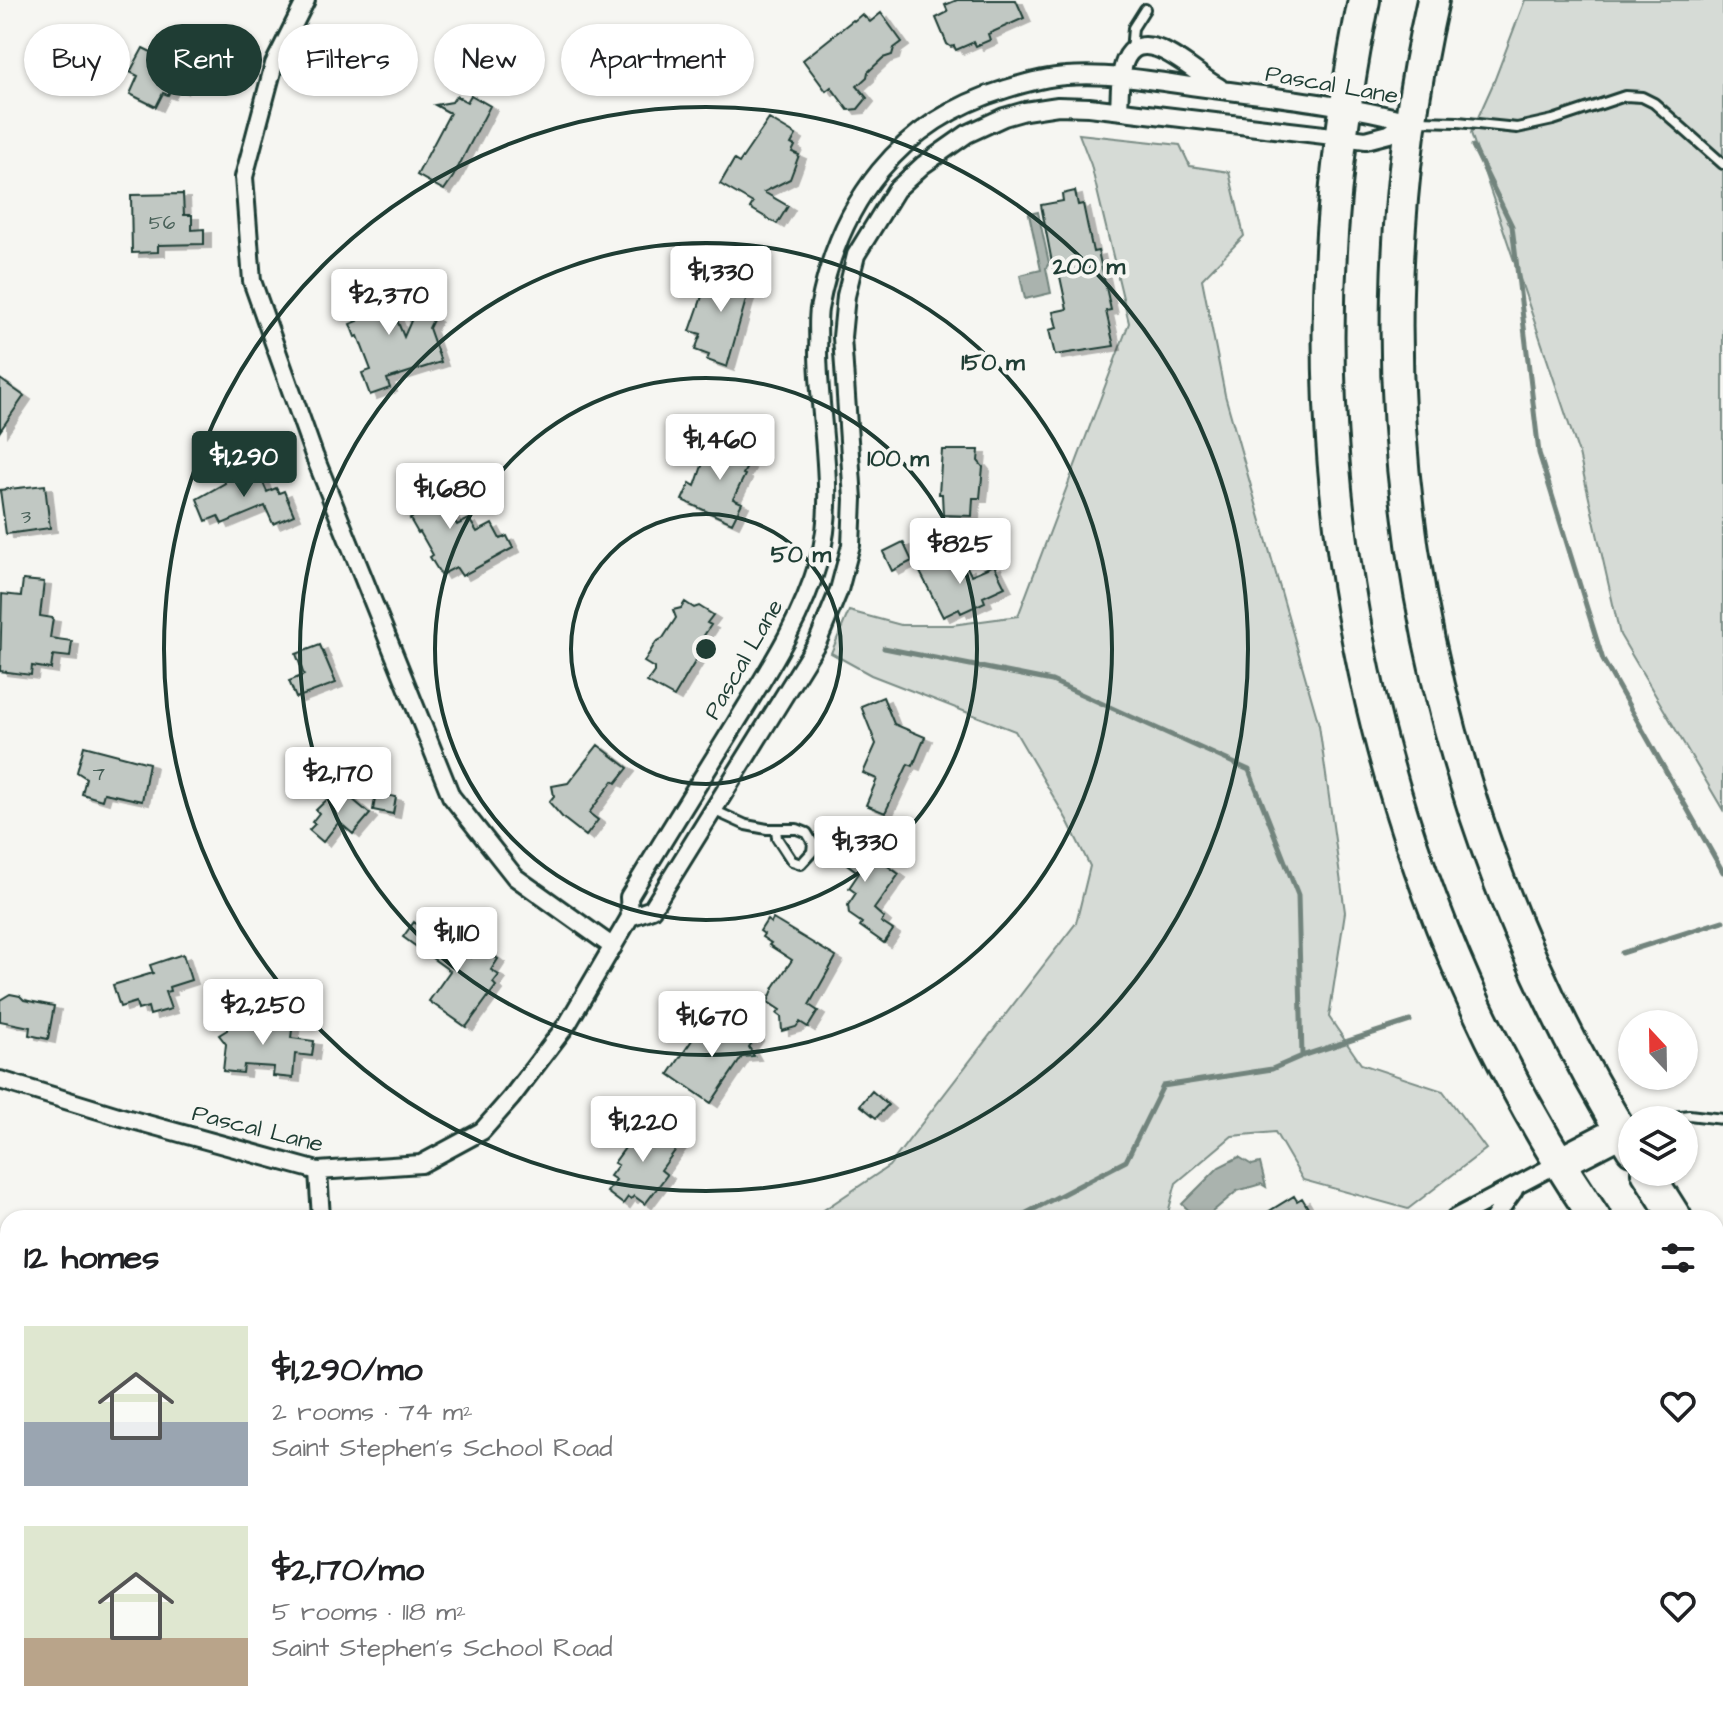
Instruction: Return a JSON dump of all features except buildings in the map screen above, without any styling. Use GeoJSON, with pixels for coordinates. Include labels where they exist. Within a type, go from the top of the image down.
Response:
{"type":"FeatureCollection","features":[{"type":"Feature","properties":{"kind":"highway"},"geometry":{"type":"LineString","coordinates":[[1364,0],[1340,138],[1331,259],[1330,389],[1342,540],[1362,653],[1403,818],[1473,1001],[1559,1163],[1590,1210]]}},
{"type":"Feature","properties":{"kind":"highway"},"geometry":{"type":"LineString","coordinates":[[1433,0],[1409,121],[1397,256],[1398,391],[1407,505],[1426,636],[1441,701],[1477,820],[1512,915],[1558,1019],[1595,1090],[1618,1121]]}},
{"type":"Feature","properties":{"kind":"highway"},"geometry":{"type":"LineString","coordinates":[[1559,1163],[1618,1139]]}},
{"type":"Feature","properties":{"kind":"highway"},"geometry":{"type":"LineString","coordinates":[[1656,1186],[1671,1210]]}},
{"type":"Feature","properties":{"kind":"street"},"geometry":{"type":"LineString","coordinates":[[306,0],[274,64],[244,177],[252,281],[314,455],[451,796],[515,877],[613,947]]}},
{"type":"Feature","properties":{"kind":"street"},"geometry":{"type":"LineString","coordinates":[[1119,110],[1124,64],[1131,52],[1146,46],[1157,47],[1209,82],[1236,92]]}},
{"type":"Feature","properties":{"kind":"street"},"geometry":{"type":"LineString","coordinates":[[1065,76],[1065,106]]}},
{"type":"Feature","properties":{"kind":"street","name":"Pascal Lane"},"geometry":{"type":"LineString","coordinates":[[0,1080],[318,1171],[421,1164],[482,1131],[538,1066],[568,1023],[630,917],[629,897],[786,641],[808,593],[821,557],[825,521],[819,314],[830,260],[850,214],[877,172],[933,123],[973,101],[996,92],[1065,76],[1122,77],[1345,107],[1409,121]]}},
{"type":"Feature","properties":{"kind":"street","name":"Pascal Lane"},"geometry":{"type":"LineString","coordinates":[[630,917],[652,909],[818,641],[839,590],[851,545],[853,499],[842,337],[846,296],[856,255],[886,204],[906,181],[967,134],[1004,117],[1045,107],[1119,110],[1340,138],[1373,139],[1389,134],[1409,121]]}},
{"type":"Feature","properties":{"kind":"street"},"geometry":{"type":"LineString","coordinates":[[850,214],[873,227]]}},
{"type":"Feature","properties":{"kind":"street"},"geometry":{"type":"LineString","coordinates":[[821,408],[847,409]]}},
{"type":"Feature","properties":{"kind":"street"},"geometry":{"type":"LineString","coordinates":[[1468,1210],[1516,1188],[1559,1163]]}},
{"type":"Feature","properties":{"kind":"street"},"geometry":{"type":"LineString","coordinates":[[318,1171],[320,1210]]}},
{"type":"Feature","properties":{"kind":"street"},"geometry":{"type":"LineString","coordinates":[[1498,1210],[1516,1188]]}},
{"type":"Feature","properties":{"kind":"lane"},"geometry":{"type":"LineString","coordinates":[[1131,52],[1133,28],[1145,9]]}},
{"type":"Feature","properties":{"kind":"lane"},"geometry":{"type":"LineString","coordinates":[[1409,121],[1517,128],[1553,120],[1618,98],[1642,97],[1654,103],[1723,164]]}},
{"type":"Feature","properties":{"kind":"lane"},"geometry":{"type":"LineString","coordinates":[[713,810],[746,825],[797,829],[807,833],[813,843],[812,852],[801,864],[792,861],[777,838],[776,829]]}},
{"type":"Feature","properties":{"kind":"lane"},"geometry":{"type":"LineString","coordinates":[[1698,1116],[1723,1119]]}},
{"type":"Feature","properties":{"kind":"shaded area"},"geometry":{"type":"Polygon","coordinates":[[[1525,0],[1723,0],[1723,810],[1620,635],[1579,454],[1471,133],[1525,0]]]}},
{"type":"Feature","properties":{"kind":"shaded area"},"geometry":{"type":"Polygon","coordinates":[[[1079,134],[1180,145],[1190,166],[1229,172],[1244,236],[1202,279],[1225,395],[1319,725],[1345,912],[1329,1017],[1361,1064],[1443,1091],[1486,1149],[1408,1209],[1303,1180],[1275,1132],[1232,1136],[1176,1183],[1169,1210],[824,1210],[889,1166],[1076,923],[1090,866],[1015,731],[871,675],[831,653],[849,611],[901,625],[952,625],[1018,616],[1129,323],[1091,165],[1079,134]]]}},
{"type":"Feature","properties":{"kind":"shaded area"},"geometry":{"type":"Polygon","coordinates":[[[1038,212],[1049,263],[1046,268],[1051,293],[1025,299],[1020,275],[1041,270],[1029,214],[1038,212]]]}},
{"type":"Feature","properties":{"kind":"shaded area"},"geometry":{"type":"Polygon","coordinates":[[[1239,1157],[1252,1165],[1260,1163],[1266,1187],[1261,1184],[1237,1191],[1214,1210],[1188,1210],[1182,1204],[1219,1167],[1239,1157]]]}},
{"type":"Feature","properties":{"kind":"waterway"},"geometry":{"type":"LineString","coordinates":[[1473,146],[1512,226],[1539,453],[1603,660],[1723,872]]}},
{"type":"Feature","properties":{"kind":"waterway"},"geometry":{"type":"LineString","coordinates":[[884,648],[1052,681],[1249,770],[1298,895],[1302,1056]]}},
{"type":"Feature","properties":{"kind":"waterway"},"geometry":{"type":"LineString","coordinates":[[1622,953],[1723,921]]}},
{"type":"Feature","properties":{"kind":"waterway"},"geometry":{"type":"LineString","coordinates":[[1032,1210],[1126,1161],[1163,1086],[1272,1069],[1302,1056],[1410,1021]]}}]}
